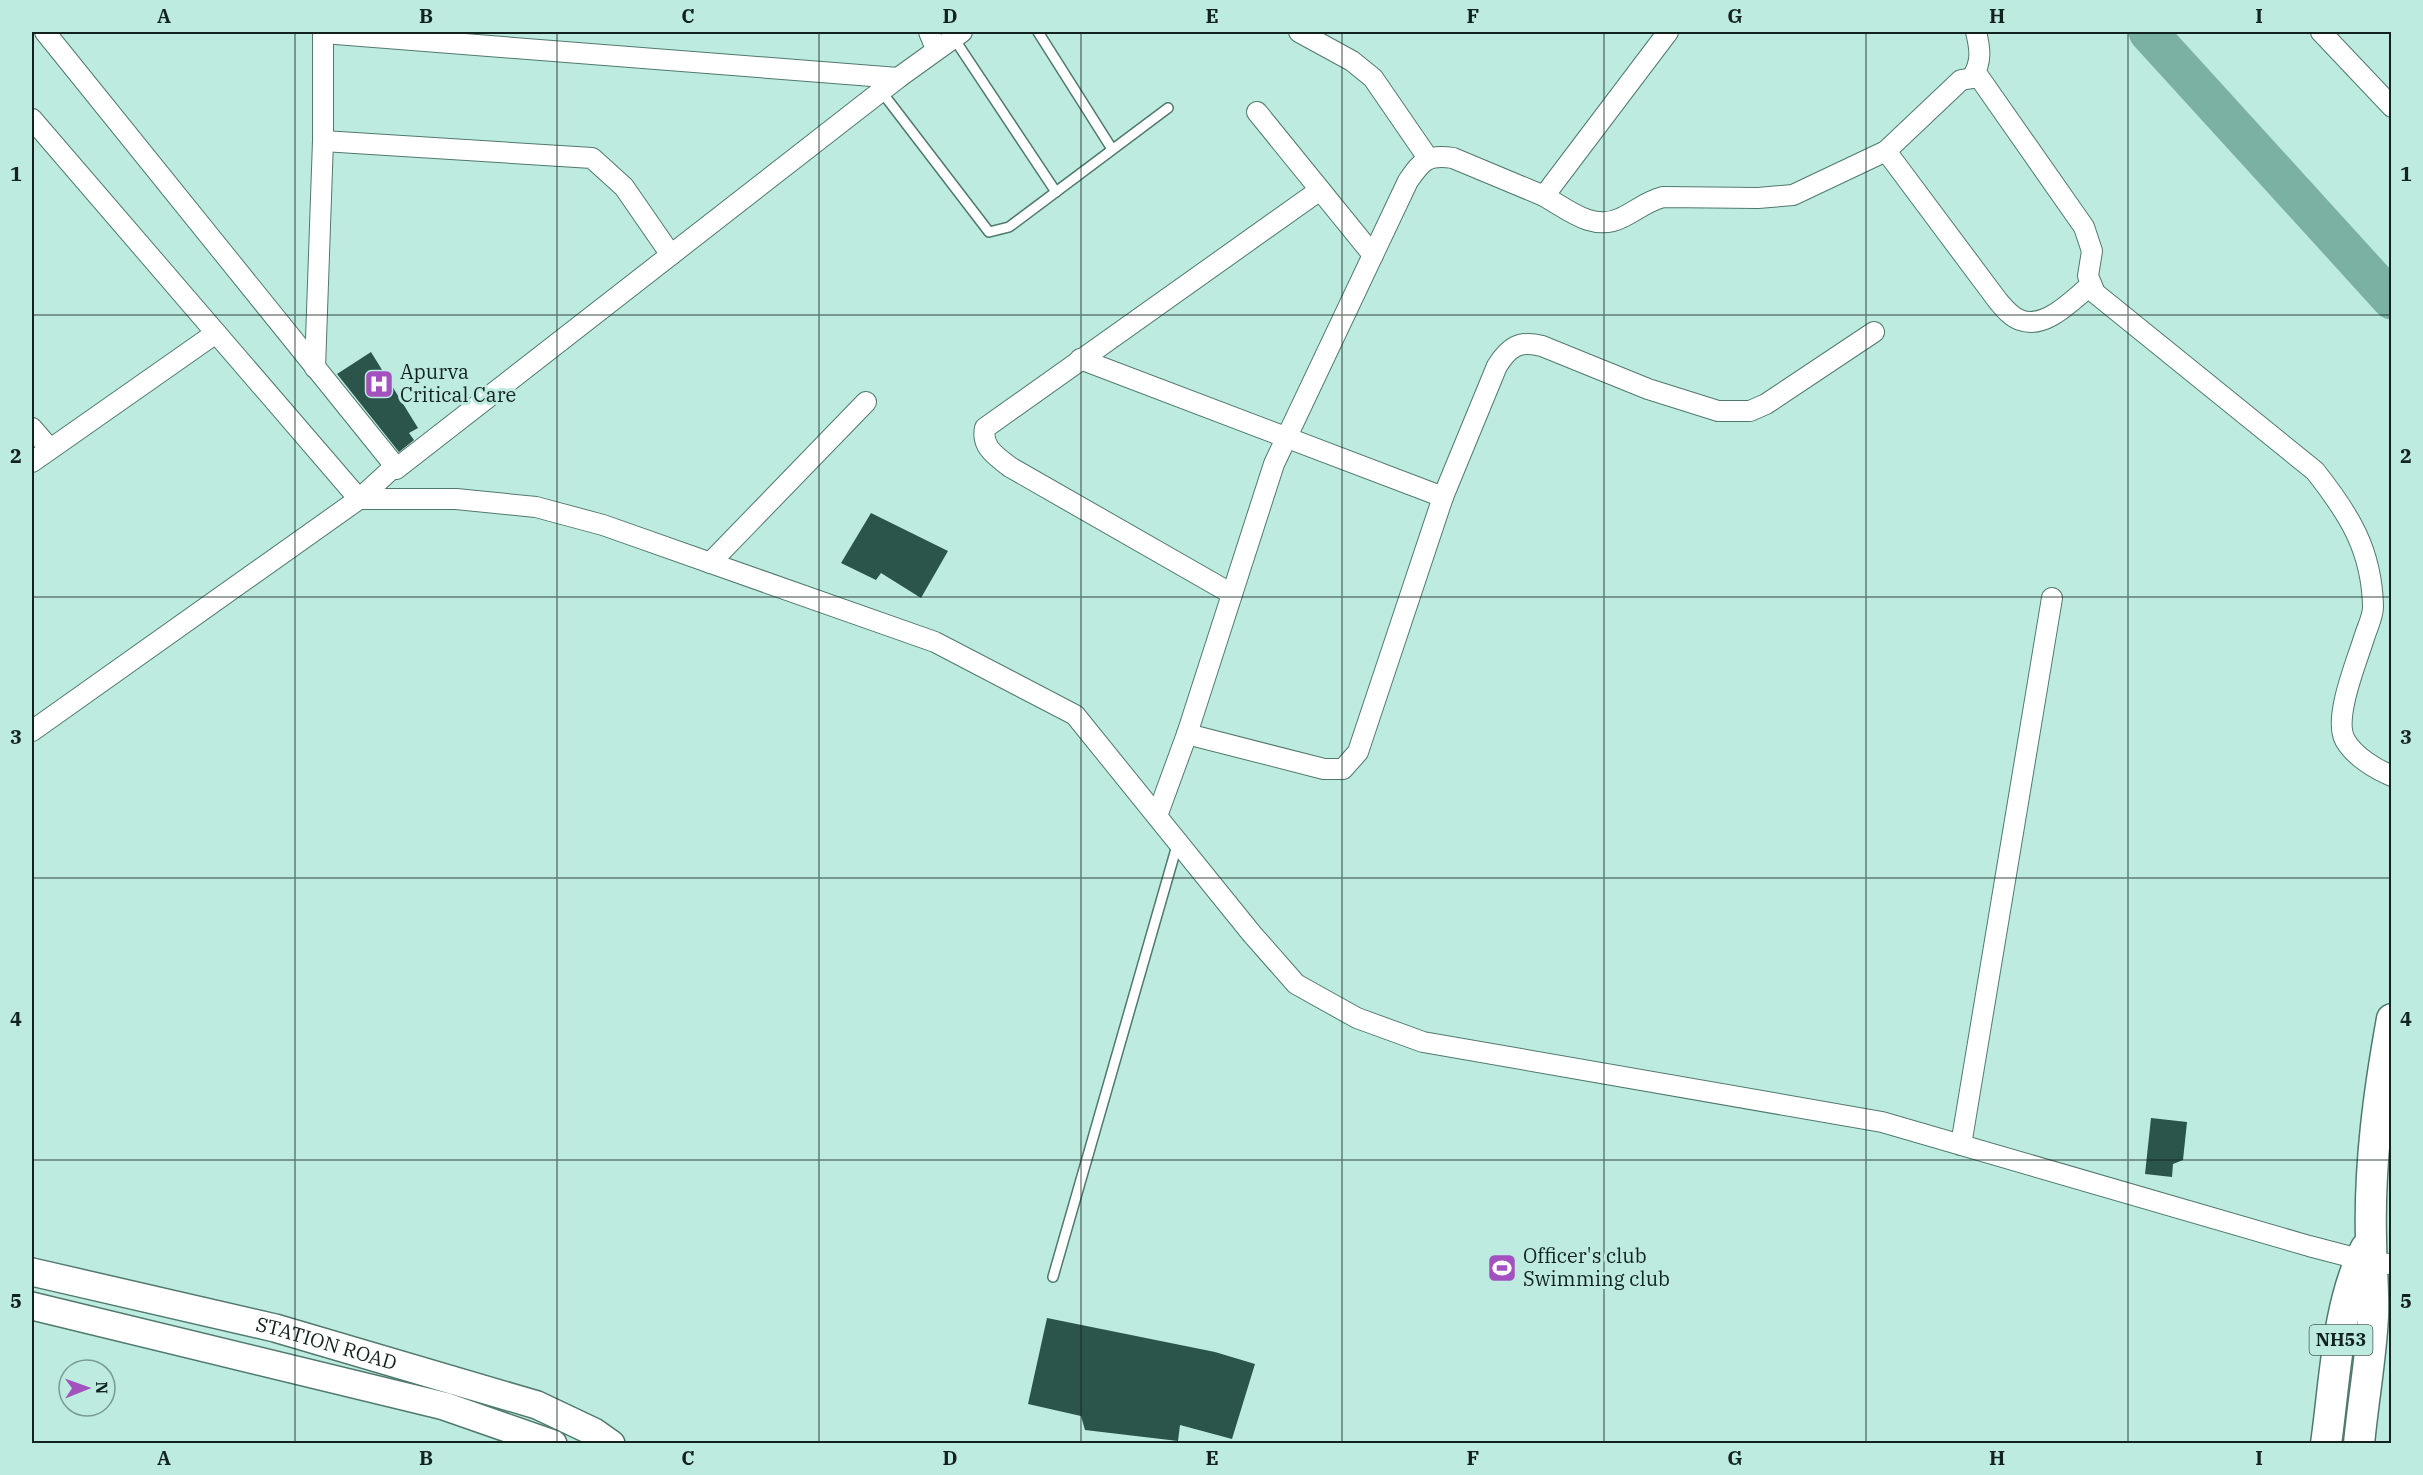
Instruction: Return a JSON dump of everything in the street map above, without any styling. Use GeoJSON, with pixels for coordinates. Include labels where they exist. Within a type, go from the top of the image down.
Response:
{"type":"FeatureCollection","features":[{"type":"Feature","properties":{"kind":"main road"},"geometry":{"type":"LineString","coordinates":[[2374,1257],[2391,1019]]}},
{"type":"Feature","properties":{"kind":"main road","name":"NH53"},"geometry":{"type":"LineString","coordinates":[[2326,1443],[2343,1320],[2374,1257]]}},
{"type":"Feature","properties":{"kind":"main road","name":"NH53"},"geometry":{"type":"LineString","coordinates":[[2359,1443],[2373,1318],[2374,1257]]}},
{"type":"Feature","properties":{"kind":"main road","name":"STATION ROAD"},"geometry":{"type":"LineString","coordinates":[[32,1272],[275,1328],[537,1405],[594,1432],[611,1443]]}},
{"type":"Feature","properties":{"kind":"main road","name":"STATION ROAD"},"geometry":{"type":"LineString","coordinates":[[32,1306],[444,1406],[540,1439]]}},
{"type":"Feature","properties":{"kind":"main road"},"geometry":{"type":"LineString","coordinates":[[537,1405],[540,1439]]}},
{"type":"Feature","properties":{"kind":"street"},"geometry":{"type":"LineString","coordinates":[[45,32],[396,469],[898,78],[933,40],[957,34]]}},
{"type":"Feature","properties":{"kind":"street"},"geometry":{"type":"LineString","coordinates":[[315,368],[323,141],[323,32],[898,78]]}},
{"type":"Feature","properties":{"kind":"street"},"geometry":{"type":"LineString","coordinates":[[1299,32],[1352,61],[1373,78],[1428,158]]}},
{"type":"Feature","properties":{"kind":"street"},"geometry":{"type":"LineString","coordinates":[[1544,196],[1668,32]]}},
{"type":"Feature","properties":{"kind":"street"},"geometry":{"type":"LineString","coordinates":[[1973,76],[1979,66],[1980,53],[1976,32]]}},
{"type":"Feature","properties":{"kind":"street"},"geometry":{"type":"LineString","coordinates":[[2321,32],[2391,107]]}},
{"type":"Feature","properties":{"kind":"street"},"geometry":{"type":"LineString","coordinates":[[1157,816],[1187,734],[1275,464],[1408,181],[1428,158],[1453,158],[1544,196],[1584,219],[1598,223],[1611,222],[1650,200],[1663,197],[1758,198],[1793,195],[1886,151],[1961,80],[1973,76],[1983,80],[2084,227],[2092,251],[2088,276],[2095,293],[2315,471],[2342,504],[2359,536],[2369,566],[2373,610],[2342,716],[2344,739],[2356,753],[2391,776]]}},
{"type":"Feature","properties":{"kind":"street"},"geometry":{"type":"LineString","coordinates":[[1257,112],[1373,255]]}},
{"type":"Feature","properties":{"kind":"street"},"geometry":{"type":"LineString","coordinates":[[32,118],[359,499],[456,499],[536,507],[603,525],[935,642],[1075,715],[1296,984],[1357,1018],[1423,1042],[1882,1122],[2374,1257]]}},
{"type":"Feature","properties":{"kind":"street"},"geometry":{"type":"LineString","coordinates":[[323,141],[592,158],[624,187],[671,255]]}},
{"type":"Feature","properties":{"kind":"street"},"geometry":{"type":"LineString","coordinates":[[1886,151],[1998,301],[2011,315],[2026,321],[2042,320],[2091,285]]}},
{"type":"Feature","properties":{"kind":"street"},"geometry":{"type":"LineString","coordinates":[[1232,594],[1010,467],[988,448],[983,436],[985,428],[1320,190]]}},
{"type":"Feature","properties":{"kind":"street"},"geometry":{"type":"LineString","coordinates":[[1187,734],[1324,769],[1343,769],[1351,763],[1358,752],[1443,497],[1497,366],[1506,352],[1516,344],[1527,342],[1542,346],[1648,389],[1718,411],[1737,412],[1750,411],[1766,404],[1874,332]]}},
{"type":"Feature","properties":{"kind":"street"},"geometry":{"type":"LineString","coordinates":[[32,462],[216,333]]}},
{"type":"Feature","properties":{"kind":"street"},"geometry":{"type":"LineString","coordinates":[[1080,359],[1443,497]]}},
{"type":"Feature","properties":{"kind":"street"},"geometry":{"type":"LineString","coordinates":[[710,563],[866,402]]}},
{"type":"Feature","properties":{"kind":"street"},"geometry":{"type":"LineString","coordinates":[[32,429],[50,449]]}},
{"type":"Feature","properties":{"kind":"street"},"geometry":{"type":"LineString","coordinates":[[32,731],[359,499],[395,466]]}},
{"type":"Feature","properties":{"kind":"street"},"geometry":{"type":"LineString","coordinates":[[1961,1145],[2052,598]]}},
{"type":"Feature","properties":{"kind":"lane"},"geometry":{"type":"LineString","coordinates":[[1038,32],[1112,149]]}},
{"type":"Feature","properties":{"kind":"lane"},"geometry":{"type":"LineString","coordinates":[[957,34],[1056,192]]}},
{"type":"Feature","properties":{"kind":"lane"},"geometry":{"type":"LineString","coordinates":[[881,91],[989,232],[1009,227],[1168,108]]}},
{"type":"Feature","properties":{"kind":"lane"},"geometry":{"type":"LineString","coordinates":[[1053,1277],[1178,842]]}},
{"type":"Feature","properties":{"kind":"building"},"geometry":{"type":"Polygon","coordinates":[[[371,352],[418,428],[409,433],[414,440],[399,452],[337,374],[371,352]]]}},
{"type":"Feature","properties":{"kind":"building"},"geometry":{"type":"Polygon","coordinates":[[[871,513],[948,551],[921,598],[881,573],[876,580],[841,563],[871,513]]]}},
{"type":"Feature","properties":{"kind":"building"},"geometry":{"type":"Polygon","coordinates":[[[2151,1118],[2187,1122],[2183,1160],[2173,1164],[2172,1177],[2145,1174],[2151,1118]]]}},
{"type":"Feature","properties":{"kind":"building"},"geometry":{"type":"Polygon","coordinates":[[[1047,1318],[1215,1352],[1255,1364],[1232,1439],[1180,1425],[1178,1441],[1085,1430],[1081,1416],[1028,1404],[1047,1318]]]}},
{"type":"Feature","properties":{"kind":"waterway"},"geometry":{"type":"LineString","coordinates":[[2148,32],[2392,300]]}},
{"type":"Feature","properties":{"kind":"place","name":"Apurva Critical Care"},"geometry":{"type":"Point","coordinates":[379,384]}},
{"type":"Feature","properties":{"kind":"place","name":"Officer's club Swimming club"},"geometry":{"type":"Point","coordinates":[1502,1268]}}]}
